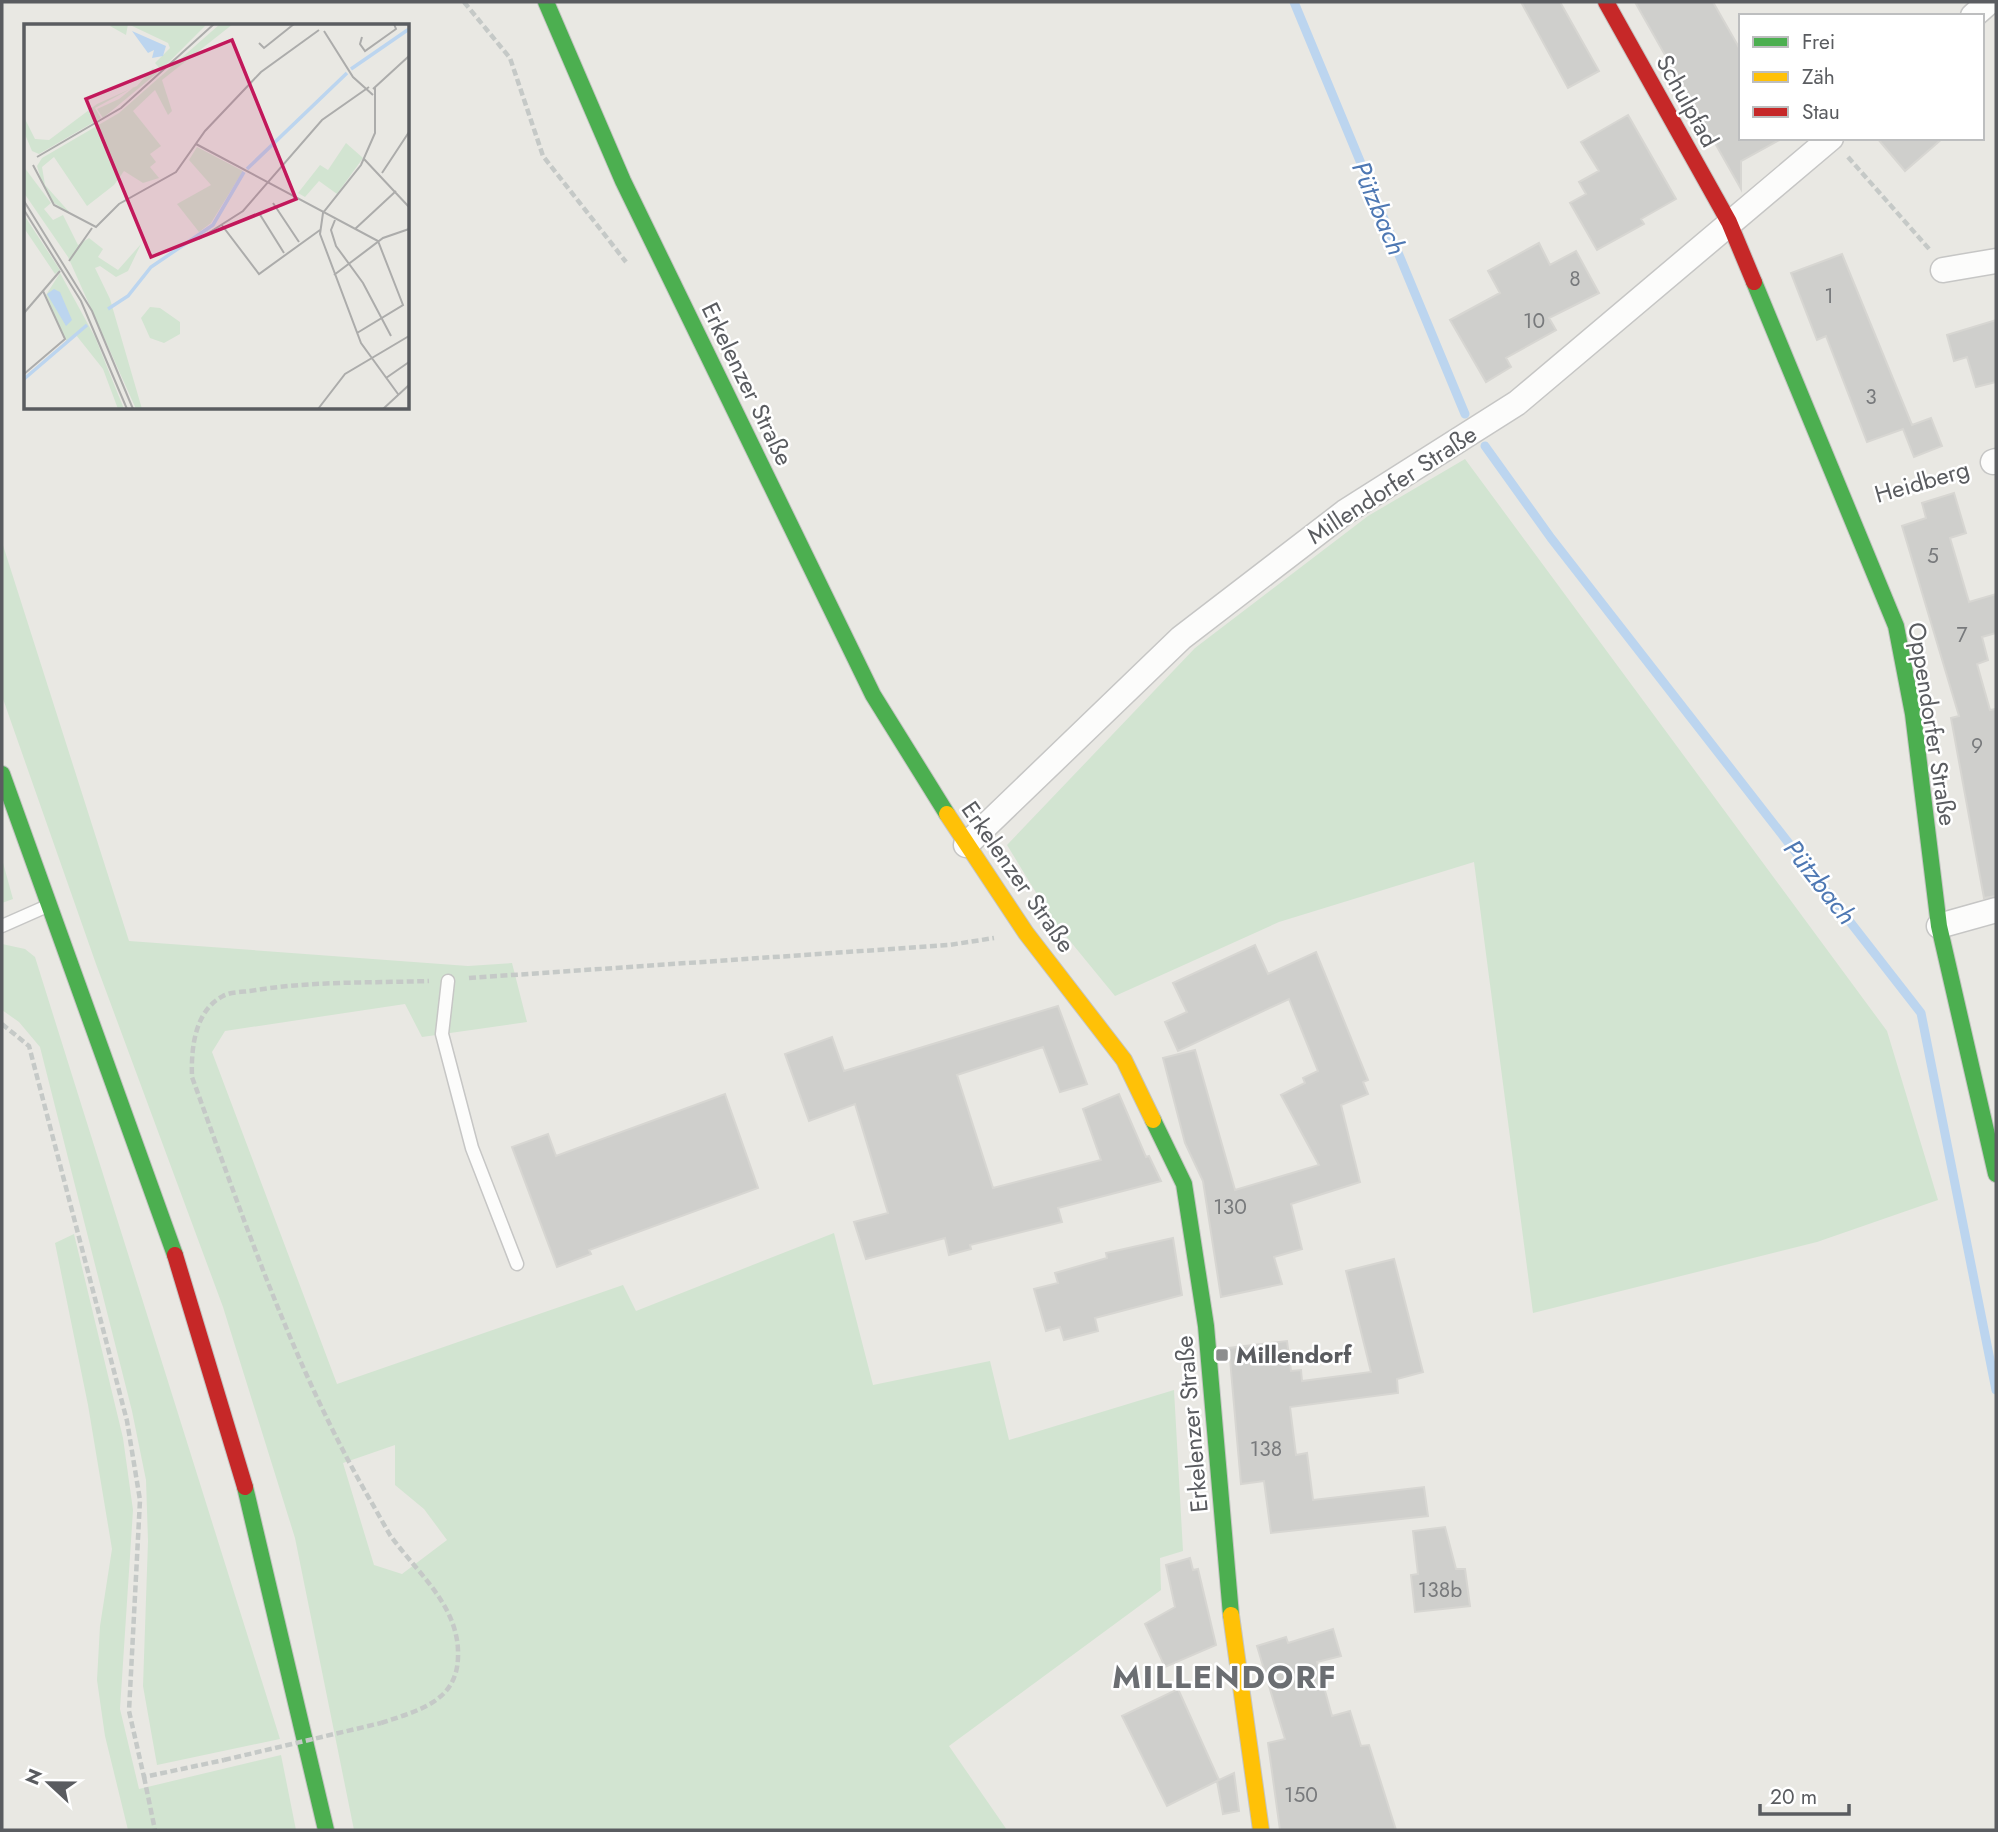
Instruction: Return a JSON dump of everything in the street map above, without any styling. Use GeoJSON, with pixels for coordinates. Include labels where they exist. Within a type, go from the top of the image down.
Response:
{"type":"FeatureCollection","features":[{"type":"Feature","properties":{"kind":"street","name":"Erkelenzer Straße"},"geometry":{"type":"LineString","coordinates":[[545,2],[623,181],[873,695],[966,845],[1026,933],[1124,1060],[1184,1184],[1206,1326],[1231,1612],[1261,1830]]}},
{"type":"Feature","properties":{"kind":"street","name":"Schulpfad"},"geometry":{"type":"LineString","coordinates":[[1606,2],[1729,222]]}},
{"type":"Feature","properties":{"kind":"street"},"geometry":{"type":"LineString","coordinates":[[1975,14],[1989,2]]}},
{"type":"Feature","properties":{"kind":"street","name":"Millendorfer Straße"},"geometry":{"type":"LineString","coordinates":[[966,845],[1192,629],[1345,512],[1517,403],[1829,140]]}},
{"type":"Feature","properties":{"kind":"street","name":"Oppendorfer Straße"},"geometry":{"type":"LineString","coordinates":[[1729,222],[1896,626],[1913,715],[1939,926],[1996,1174]]}},
{"type":"Feature","properties":{"kind":"street"},"geometry":{"type":"LineString","coordinates":[[1943,270],[1996,261]]}},
{"type":"Feature","properties":{"kind":"street"},"geometry":{"type":"LineString","coordinates":[[2,774],[52,904],[167,1230],[250,1504],[327,1830]]}},
{"type":"Feature","properties":{"kind":"street"},"geometry":{"type":"LineString","coordinates":[[1939,926],[1996,910]]}},
{"type":"Feature","properties":{"kind":"lane"},"geometry":{"type":"LineString","coordinates":[[2,926],[52,904]]}},
{"type":"Feature","properties":{"kind":"lane"},"geometry":{"type":"LineString","coordinates":[[448,981],[442,1034],[472,1147],[517,1265]]}},
{"type":"Feature","properties":{"kind":"path"},"geometry":{"type":"LineString","coordinates":[[464,2],[510,58],[543,156],[609,245],[635,272]]}},
{"type":"Feature","properties":{"kind":"path"},"geometry":{"type":"LineString","coordinates":[[1831,140],[1926,244],[1943,270]]}},
{"type":"Feature","properties":{"kind":"path","name":"Heidberg"},"geometry":{"type":"LineString","coordinates":[[1847,504],[1995,462]]}},
{"type":"Feature","properties":{"kind":"path"},"geometry":{"type":"LineString","coordinates":[[2,1024],[29,1046],[127,1421],[140,1500],[129,1711],[155,1830]]}},
{"type":"Feature","properties":{"kind":"path"},"geometry":{"type":"LineString","coordinates":[[144,1777],[381,1723]]}},
{"type":"Feature","properties":{"kind":"green space"},"geometry":{"type":"Polygon","coordinates":[[[1465,459],[1887,1031],[1938,1200],[1817,1242],[1533,1313],[1474,862],[1279,922],[1115,996],[1052,919],[1007,845],[1195,648],[1368,516],[1465,459]]]}},
{"type":"Feature","properties":{"kind":"green space"},"geometry":{"type":"Polygon","coordinates":[[[2,542],[129,941],[468,966],[512,963],[527,1022],[422,1037],[405,1004],[225,1031],[212,1052],[337,1384],[623,1285],[636,1311],[834,1233],[873,1385],[990,1361],[1009,1440],[1174,1390],[1183,1551],[1160,1558],[1161,1590],[949,1746],[1007,1830],[354,1830],[295,1538],[223,1307],[96,964],[2,696],[2,542]],[[395,1445],[343,1463],[374,1565],[402,1574],[447,1540],[424,1509],[395,1485],[395,1445]]]}},
{"type":"Feature","properties":{"kind":"green space"},"geometry":{"type":"Polygon","coordinates":[[[2,859],[13,899],[2,903],[2,859]]]}},
{"type":"Feature","properties":{"kind":"green space"},"geometry":{"type":"Polygon","coordinates":[[[2,944],[25,949],[35,957],[280,1739],[157,1765],[143,1686],[148,1541],[146,1480],[132,1411],[40,1047],[19,1022],[2,1010],[2,944]]]}},
{"type":"Feature","properties":{"kind":"green space"},"geometry":{"type":"Polygon","coordinates":[[[74,1234],[123,1438],[133,1510],[120,1709],[139,1789],[281,1755],[296,1830],[128,1830],[105,1736],[97,1680],[100,1626],[112,1549],[88,1405],[55,1243],[74,1234]]]}},
{"type":"Feature","properties":{"kind":"building"},"geometry":{"type":"Polygon","coordinates":[[[1521,2],[1560,2],[1599,71],[1568,88],[1521,2]]]}},
{"type":"Feature","properties":{"kind":"building"},"geometry":{"type":"Polygon","coordinates":[[[1635,2],[1713,2],[1739,48],[1739,140],[1779,140],[1741,161],[1741,189],[1635,2]]]}},
{"type":"Feature","properties":{"kind":"building"},"geometry":{"type":"Polygon","coordinates":[[[1628,115],[1676,199],[1641,219],[1644,224],[1597,250],[1570,203],[1586,194],[1579,182],[1599,171],[1581,142],[1628,115]]]}},
{"type":"Feature","properties":{"kind":"building"},"geometry":{"type":"Polygon","coordinates":[[[1879,140],[1941,140],[1905,171],[1879,140]]]}},
{"type":"Feature","properties":{"kind":"building"},"geometry":{"type":"Polygon","coordinates":[[[1539,243],[1550,265],[1576,251],[1599,293],[1549,318],[1556,330],[1506,358],[1511,367],[1486,382],[1450,320],[1500,293],[1488,271],[1539,243]]]}},
{"type":"Feature","properties":{"kind":"building"},"geometry":{"type":"Polygon","coordinates":[[[1842,254],[1912,425],[1931,418],[1942,446],[1914,457],[1903,429],[1867,442],[1826,336],[1817,340],[1791,273],[1842,254]]]}},
{"type":"Feature","properties":{"kind":"building"},"geometry":{"type":"Polygon","coordinates":[[[1996,320],[1996,382],[1976,387],[1967,357],[1954,361],[1947,335],[1996,320]]]}},
{"type":"Feature","properties":{"kind":"building"},"geometry":{"type":"Polygon","coordinates":[[[1954,493],[1966,533],[1950,538],[1969,602],[1996,594],[1996,633],[1982,637],[1988,660],[1977,664],[1990,710],[1996,709],[1996,896],[1984,898],[1951,718],[1959,716],[1902,526],[1926,518],[1922,503],[1954,493]]]}},
{"type":"Feature","properties":{"kind":"building"},"geometry":{"type":"Polygon","coordinates":[[[1255,945],[1268,974],[1316,952],[1368,1080],[1363,1082],[1368,1094],[1341,1105],[1360,1182],[1291,1204],[1302,1249],[1274,1257],[1282,1284],[1221,1297],[1203,1181],[1185,1143],[1163,1058],[1195,1050],[1235,1190],[1319,1165],[1281,1095],[1305,1083],[1303,1078],[1318,1071],[1289,999],[1178,1051],[1165,1022],[1187,1012],[1173,983],[1255,945]]]}},
{"type":"Feature","properties":{"kind":"building"},"geometry":{"type":"Polygon","coordinates":[[[1058,1006],[1087,1084],[1060,1092],[1043,1047],[957,1075],[993,1188],[1101,1160],[1083,1109],[1119,1094],[1146,1157],[1149,1156],[1161,1181],[1058,1208],[1062,1222],[970,1245],[971,1249],[949,1255],[945,1238],[866,1259],[854,1222],[888,1213],[855,1104],[809,1121],[785,1054],[832,1037],[844,1071],[1058,1006]]]}},
{"type":"Feature","properties":{"kind":"building"},"geometry":{"type":"Polygon","coordinates":[[[725,1094],[758,1188],[589,1250],[591,1254],[557,1267],[512,1147],[548,1134],[556,1156],[725,1094]]]}},
{"type":"Feature","properties":{"kind":"building"},"geometry":{"type":"Polygon","coordinates":[[[1173,1238],[1182,1295],[1095,1318],[1098,1331],[1064,1340],[1060,1327],[1046,1331],[1034,1289],[1058,1283],[1055,1273],[1107,1258],[1106,1253],[1173,1238]]]}},
{"type":"Feature","properties":{"kind":"building"},"geometry":{"type":"Polygon","coordinates":[[[1394,1259],[1423,1372],[1397,1379],[1398,1393],[1290,1407],[1296,1455],[1307,1453],[1313,1500],[1424,1487],[1428,1516],[1271,1533],[1264,1481],[1241,1484],[1229,1348],[1287,1341],[1291,1371],[1301,1370],[1302,1381],[1371,1372],[1346,1271],[1394,1259]]]}},
{"type":"Feature","properties":{"kind":"building"},"geometry":{"type":"Polygon","coordinates":[[[1445,1527],[1456,1569],[1465,1569],[1470,1606],[1415,1612],[1411,1575],[1418,1574],[1413,1531],[1445,1527]]]}},
{"type":"Feature","properties":{"kind":"building"},"geometry":{"type":"Polygon","coordinates":[[[1190,1558],[1193,1570],[1198,1569],[1216,1645],[1165,1667],[1145,1624],[1175,1607],[1166,1565],[1190,1558]]]}},
{"type":"Feature","properties":{"kind":"building"},"geometry":{"type":"Polygon","coordinates":[[[1333,1629],[1341,1656],[1317,1662],[1332,1716],[1350,1711],[1361,1746],[1369,1745],[1396,1830],[1280,1830],[1268,1743],[1285,1739],[1257,1646],[1286,1637],[1288,1643],[1333,1629]]]}},
{"type":"Feature","properties":{"kind":"building"},"geometry":{"type":"Polygon","coordinates":[[[1178,1689],[1219,1780],[1167,1806],[1122,1716],[1178,1689]]]}},
{"type":"Feature","properties":{"kind":"building"},"geometry":{"type":"Polygon","coordinates":[[[1234,1773],[1239,1811],[1223,1814],[1217,1781],[1234,1773]]]}},
{"type":"Feature","properties":{"kind":"waterway","name":"Pützbach"},"geometry":{"type":"LineString","coordinates":[[1294,2],[1465,414]]}},
{"type":"Feature","properties":{"kind":"waterway","name":"Pützbach"},"geometry":{"type":"LineString","coordinates":[[1485,446],[1551,538],[1921,1013],[1996,1390]]}},
{"type":"Feature","properties":{"kind":"traffic: fast"},"geometry":{"type":"LineString","coordinates":[[546,2],[623,181],[873,695],[947,814]]}},
{"type":"Feature","properties":{"kind":"traffic: fast"},"geometry":{"type":"LineString","coordinates":[[1754,282],[1896,626],[1913,714],[1939,926],[1996,1174]]}},
{"type":"Feature","properties":{"kind":"traffic: fast"},"geometry":{"type":"LineString","coordinates":[[2,774],[175,1255]]}},
{"type":"Feature","properties":{"kind":"traffic: fast"},"geometry":{"type":"LineString","coordinates":[[1153,1120],[1184,1184],[1206,1326],[1231,1615]]}},
{"type":"Feature","properties":{"kind":"traffic: fast"},"geometry":{"type":"LineString","coordinates":[[245,1487],[326,1830]]}},
{"type":"Feature","properties":{"kind":"traffic: slow"},"geometry":{"type":"LineString","coordinates":[[947,814],[1026,933],[1124,1060],[1153,1120]]}},
{"type":"Feature","properties":{"kind":"traffic: slow"},"geometry":{"type":"LineString","coordinates":[[1231,1615],[1261,1830]]}},
{"type":"Feature","properties":{"kind":"traffic: jam"},"geometry":{"type":"LineString","coordinates":[[1606,2],[1729,222],[1754,282]]}},
{"type":"Feature","properties":{"kind":"traffic: jam"},"geometry":{"type":"LineString","coordinates":[[175,1255],[245,1487]]}},
{"type":"Feature","properties":{"kind":"place","name":"Millendorf"},"geometry":{"type":"Point","coordinates":[1222,1355]}},
{"type":"Feature","properties":{"kind":"district","name":"MILLENDORF"},"geometry":{"type":"Point","coordinates":[1225,1677]}}]}
